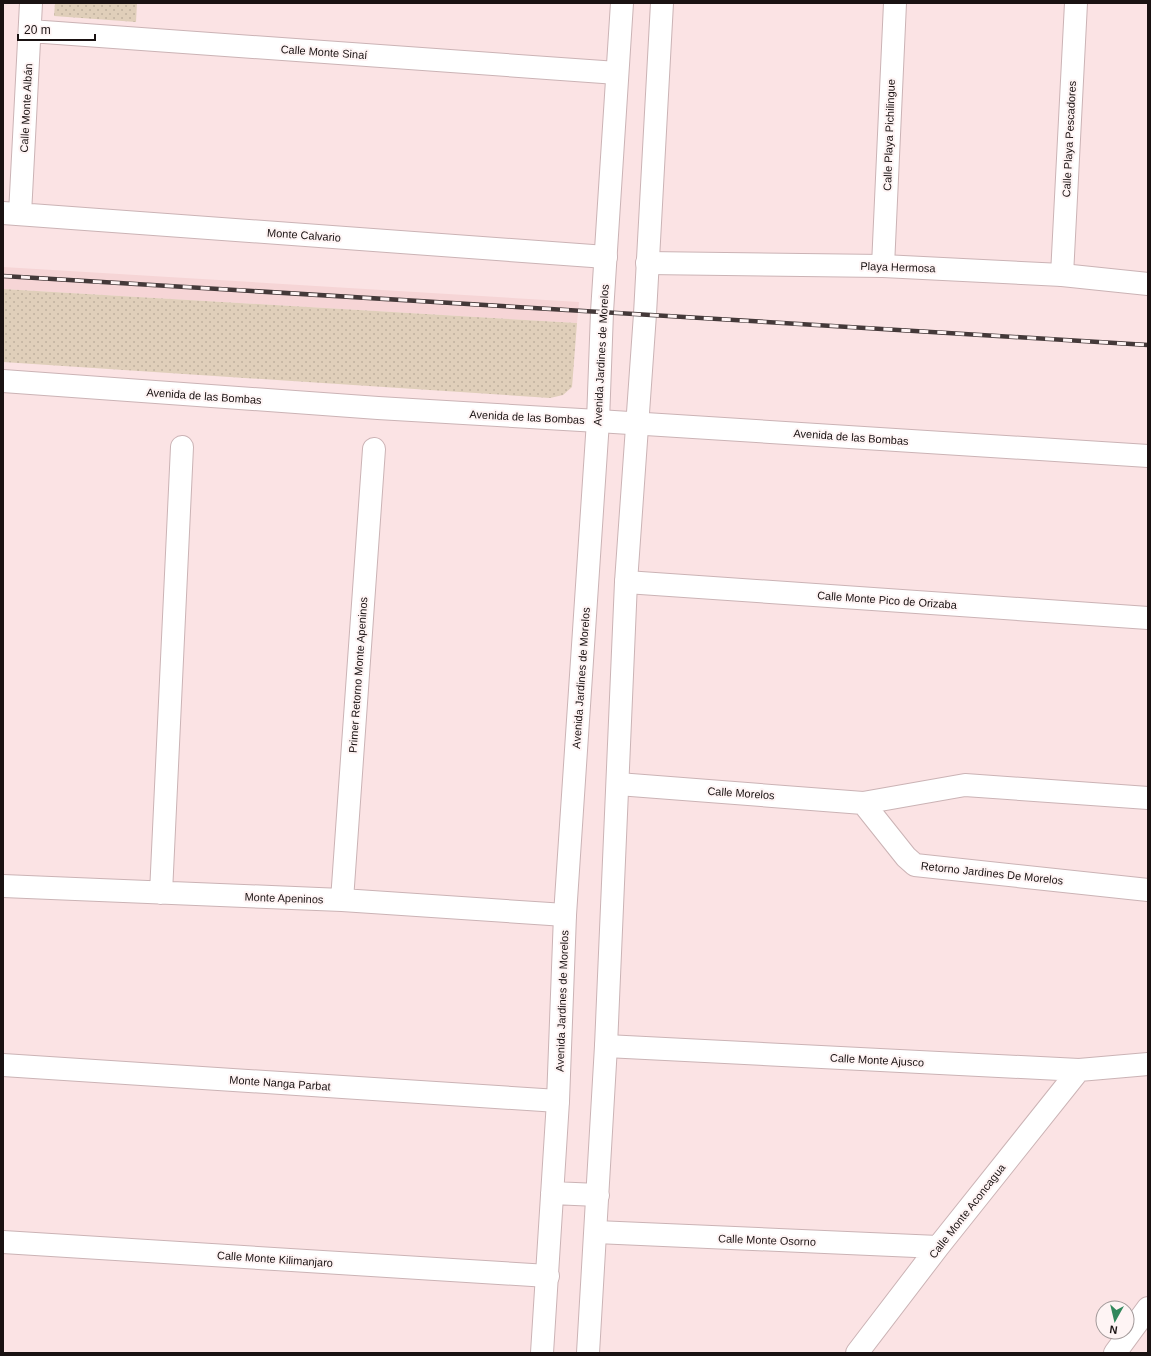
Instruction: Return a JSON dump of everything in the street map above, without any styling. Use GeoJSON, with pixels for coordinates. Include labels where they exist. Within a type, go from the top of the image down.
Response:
{"type":"FeatureCollection","features":[{"type":"Feature","properties":{"kind":"street","name":"Calle Monte Albán"},"geometry":{"type":"LineString","coordinates":[[12,213],[30,31],[31,3]]}},
{"type":"Feature","properties":{"kind":"street","name":"Avenida Jardines de Morelos"},"geometry":{"type":"LineString","coordinates":[[542,1353],[558,1102],[565,915],[598,422],[606,257],[622,3]]}},
{"type":"Feature","properties":{"kind":"street"},"geometry":{"type":"LineString","coordinates":[[588,1353],[606,1046],[626,582],[662,3]]}},
{"type":"Feature","properties":{"kind":"street","name":"Calle Playa Pichilingue"},"geometry":{"type":"LineString","coordinates":[[884,266],[894,3]]}},
{"type":"Feature","properties":{"kind":"street","name":"Calle Playa Pescadores"},"geometry":{"type":"LineString","coordinates":[[1062,275],[1076,3]]}},
{"type":"Feature","properties":{"kind":"street","name":"Calle Monte Sinaí"},"geometry":{"type":"LineString","coordinates":[[30,31],[617,73]]}},
{"type":"Feature","properties":{"kind":"street","name":"Monte Calvario"},"geometry":{"type":"LineString","coordinates":[[12,213],[606,257]]}},
{"type":"Feature","properties":{"kind":"street","name":"Playa Hermosa"},"geometry":{"type":"LineString","coordinates":[[647,263],[884,266],[1062,275],[1148,284]]}},
{"type":"Feature","properties":{"kind":"street","name":"Avenida de las Bombas"},"geometry":{"type":"LineString","coordinates":[[3,381],[370,408],[1148,456]]}},
{"type":"Feature","properties":{"kind":"street"},"geometry":{"type":"LineString","coordinates":[[161,893],[182,447]]}},
{"type":"Feature","properties":{"kind":"street","name":"Primer Retorno Monte Apeninos"},"geometry":{"type":"LineString","coordinates":[[342,900],[374,449]]}},
{"type":"Feature","properties":{"kind":"street","name":"Calle Monte Pico de Orizaba"},"geometry":{"type":"LineString","coordinates":[[626,582],[1148,618]]}},
{"type":"Feature","properties":{"kind":"street","name":"Calle Morelos"},"geometry":{"type":"LineString","coordinates":[[618,784],[863,803]]}},
{"type":"Feature","properties":{"kind":"street"},"geometry":{"type":"LineString","coordinates":[[863,803],[965,785],[1148,798]]}},
{"type":"Feature","properties":{"kind":"street","name":"Retorno Jardines De Morelos"},"geometry":{"type":"LineString","coordinates":[[863,803],[906,857],[915,865],[1148,890]]}},
{"type":"Feature","properties":{"kind":"street","name":"Monte Apeninos"},"geometry":{"type":"LineString","coordinates":[[3,886],[342,900],[565,915]]}},
{"type":"Feature","properties":{"kind":"street","name":"Calle Monte Ajusco"},"geometry":{"type":"LineString","coordinates":[[606,1046],[1079,1070],[1148,1064]]}},
{"type":"Feature","properties":{"kind":"street","name":"Monte Nanga Parbat"},"geometry":{"type":"LineString","coordinates":[[3,1065],[558,1102]]}},
{"type":"Feature","properties":{"kind":"street","name":"Calle Monte Aconcagua"},"geometry":{"type":"LineString","coordinates":[[857,1353],[938,1247],[1079,1070]]}},
{"type":"Feature","properties":{"kind":"street"},"geometry":{"type":"LineString","coordinates":[[552,1192],[598,1195]]}},
{"type":"Feature","properties":{"kind":"street","name":"Calle Monte Osorno"},"geometry":{"type":"LineString","coordinates":[[596,1232],[938,1247]]}},
{"type":"Feature","properties":{"kind":"street","name":"Calle Monte Kilimanjaro"},"geometry":{"type":"LineString","coordinates":[[3,1242],[548,1276]]}},
{"type":"Feature","properties":{"kind":"street"},"geometry":{"type":"LineString","coordinates":[[1115,1353],[1148,1308]]}},
{"type":"Feature","properties":{"kind":"shaded area"},"geometry":{"type":"Polygon","coordinates":[[[55,3],[137,3],[136,22],[54,16],[55,3]]]}},
{"type":"Feature","properties":{"kind":"shaded area"},"geometry":{"type":"Polygon","coordinates":[[[3,267],[579,302],[577,323],[3,289],[3,267]]]}},
{"type":"Feature","properties":{"kind":"shaded area"},"geometry":{"type":"Polygon","coordinates":[[[3,289],[577,323],[572,387],[563,395],[550,398],[3,362],[3,289]]]}},
{"type":"Feature","properties":{"kind":"railway"},"geometry":{"type":"LineString","coordinates":[[3,276],[1148,345]]}}]}
